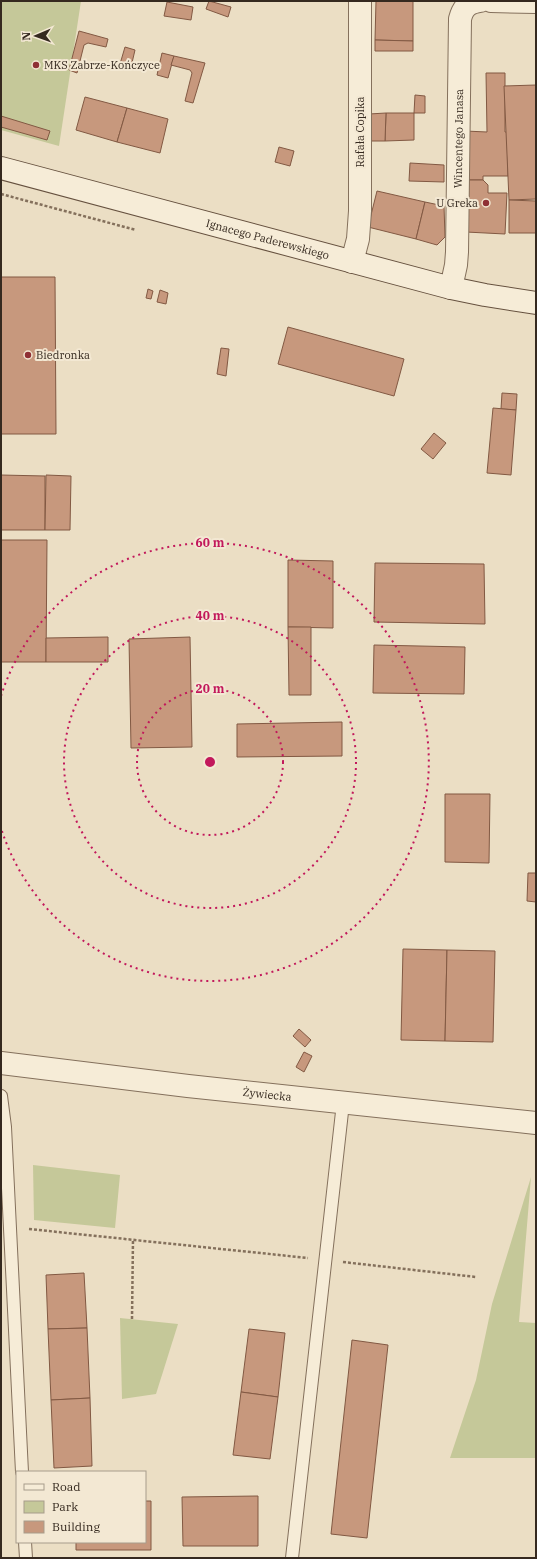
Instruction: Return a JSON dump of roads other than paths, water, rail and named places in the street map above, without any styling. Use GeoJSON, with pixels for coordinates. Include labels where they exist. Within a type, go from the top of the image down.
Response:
{"type":"FeatureCollection","features":[{"type":"Feature","properties":{"kind":"street","name":"Rafała Copika"},"geometry":{"type":"LineString","coordinates":[[352,262],[358,239],[360,211],[360,1]]}},
{"type":"Feature","properties":{"kind":"street","name":"Wincentego Janasa"},"geometry":{"type":"LineString","coordinates":[[451,288],[456,265],[460,19],[466,6],[472,2],[480,1]]}},
{"type":"Feature","properties":{"kind":"street"},"geometry":{"type":"LineString","coordinates":[[491,1],[536,2]]}},
{"type":"Feature","properties":{"kind":"street","name":"Ignacego Paderewskiego"},"geometry":{"type":"LineString","coordinates":[[1,168],[451,288],[536,303]]}},
{"type":"Feature","properties":{"kind":"street","name":"Żywiecka"},"geometry":{"type":"LineString","coordinates":[[1,1063],[188,1086],[535,1123]]}},
{"type":"Feature","properties":{"kind":"lane"},"geometry":{"type":"LineString","coordinates":[[1,1096],[5,1127],[22,1471]]}},
{"type":"Feature","properties":{"kind":"lane"},"geometry":{"type":"LineString","coordinates":[[292,1558],[343,1103]]}},
{"type":"Feature","properties":{"kind":"lane"},"geometry":{"type":"LineString","coordinates":[[25,1543],[26,1558]]}},
{"type":"Feature","properties":{"kind":"place","name":"MKS Zabrze-Kończyce"},"geometry":{"type":"Point","coordinates":[36,65]}},
{"type":"Feature","properties":{"kind":"place","name":"U Greka"},"geometry":{"type":"Point","coordinates":[486,203]}},
{"type":"Feature","properties":{"kind":"place","name":"Biedronka"},"geometry":{"type":"Point","coordinates":[28,355]}}]}
